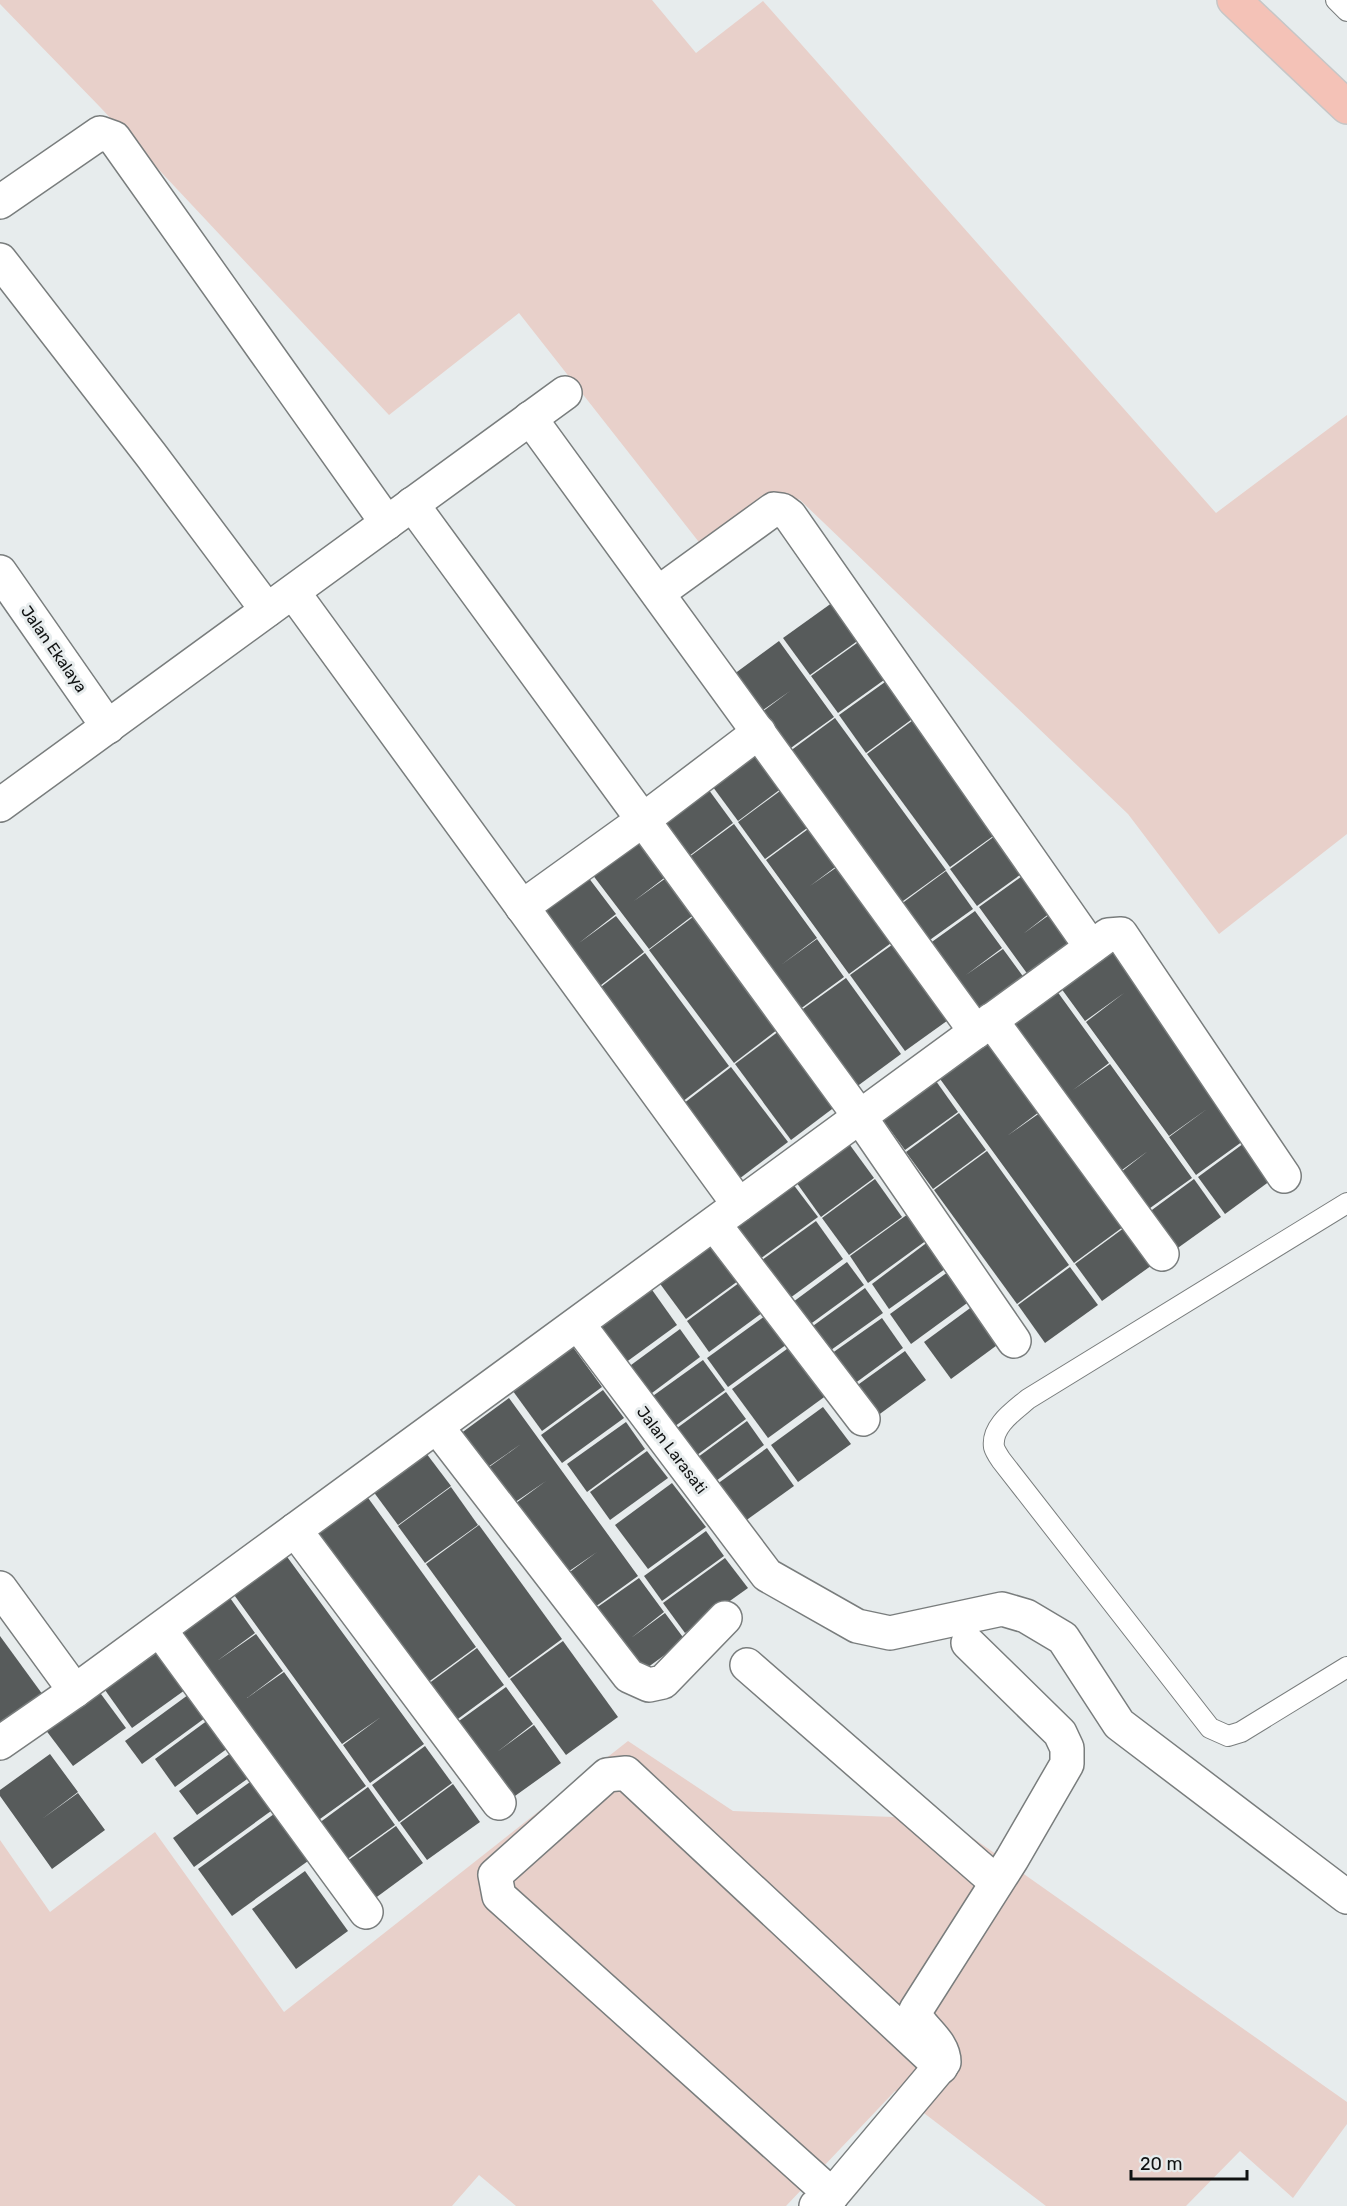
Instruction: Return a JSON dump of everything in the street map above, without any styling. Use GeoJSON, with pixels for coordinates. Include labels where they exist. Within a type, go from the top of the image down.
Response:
{"type":"FeatureCollection","features":[{"type":"Feature","properties":{"kind":"main road"},"geometry":{"type":"LineString","coordinates":[[1234,0],[1347,107]]}},
{"type":"Feature","properties":{"kind":"street"},"geometry":{"type":"LineString","coordinates":[[0,202],[100,133],[114,138],[400,514],[643,820],[860,1117],[1014,1341]]}},
{"type":"Feature","properties":{"kind":"street"},"geometry":{"type":"LineString","coordinates":[[0,260],[151,455],[280,601],[522,907],[863,1419]]}},
{"type":"Feature","properties":{"kind":"street"},"geometry":{"type":"LineString","coordinates":[[0,805],[565,393]]}},
{"type":"Feature","properties":{"kind":"street"},"geometry":{"type":"LineString","coordinates":[[530,418],[759,732],[1162,1254]]}},
{"type":"Feature","properties":{"kind":"street"},"geometry":{"type":"LineString","coordinates":[[658,593],[774,509],[782,510],[790,516],[1091,947]]}},
{"type":"Feature","properties":{"kind":"street","name":"Jalan Ekalaya"},"geometry":{"type":"LineString","coordinates":[[0,572],[108,727]]}},
{"type":"Feature","properties":{"kind":"street"},"geometry":{"type":"LineString","coordinates":[[522,907],[643,820],[759,732]]}},
{"type":"Feature","properties":{"kind":"street"},"geometry":{"type":"LineString","coordinates":[[0,1743],[160,1630],[1108,935],[1121,934],[1284,1176]]}},
{"type":"Feature","properties":{"kind":"street","name":"Jalan Larasati"},"geometry":{"type":"LineString","coordinates":[[578,1324],[767,1575],[857,1626],[890,1633],[1002,1609],[1026,1616],[1063,1638],[1119,1724],[1347,1897]]}},
{"type":"Feature","properties":{"kind":"street"},"geometry":{"type":"LineString","coordinates":[[437,1427],[629,1676],[649,1685],[663,1682],[725,1618]]}},
{"type":"Feature","properties":{"kind":"street"},"geometry":{"type":"LineString","coordinates":[[295,1530],[499,1803]]}},
{"type":"Feature","properties":{"kind":"street"},"geometry":{"type":"LineString","coordinates":[[0,1588],[75,1691]]}},
{"type":"Feature","properties":{"kind":"street"},"geometry":{"type":"LineString","coordinates":[[160,1630],[366,1912]]}},
{"type":"Feature","properties":{"kind":"street"},"geometry":{"type":"LineString","coordinates":[[940,2067],[626,1773],[607,1775],[495,1875],[499,1896],[824,2200],[940,2067],[944,2062],[942,2050],[918,2020],[915,2012],[1012,1859],[1067,1764],[1067,1748],[1060,1733],[968,1643]]}},
{"type":"Feature","properties":{"kind":"street"},"geometry":{"type":"LineString","coordinates":[[747,1665],[996,1882]]}},
{"type":"Feature","properties":{"kind":"lane"},"geometry":{"type":"LineString","coordinates":[[1336,0],[1347,10]]}},
{"type":"Feature","properties":{"kind":"lane"},"geometry":{"type":"LineString","coordinates":[[1347,1203],[1028,1399],[1006,1418],[996,1432],[994,1447],[1001,1460],[1210,1728],[1227,1736],[1241,1732],[1347,1667]]}},
{"type":"Feature","properties":{"kind":"shaded area"},"geometry":{"type":"Polygon","coordinates":[[[0,0],[652,0],[696,53],[763,1],[1216,513],[1347,415],[1347,834],[1219,934],[1128,814],[799,499],[713,560],[519,313],[389,415],[100,107],[0,4],[0,0]]]}},
{"type":"Feature","properties":{"kind":"shaded area"},"geometry":{"type":"Polygon","coordinates":[[[628,1741],[733,1811],[946,1819],[1347,2102],[1347,2124],[1293,2198],[1240,2151],[1186,2206],[1046,2206],[895,2091],[786,2206],[516,2206],[479,2175],[452,2206],[0,2206],[0,1840],[50,1912],[155,1832],[284,2012],[628,1741]]]}},
{"type":"Feature","properties":{"kind":"building"},"geometry":{"type":"Polygon","coordinates":[[[836,600],[863,637],[810,675],[783,638],[836,600]]]}},
{"type":"Feature","properties":{"kind":"building"},"geometry":{"type":"Polygon","coordinates":[[[864,638],[891,675],[838,713],[811,676],[864,638]]]}},
{"type":"Feature","properties":{"kind":"building"},"geometry":{"type":"Polygon","coordinates":[[[779,641],[834,717],[781,755],[754,718],[790,691],[753,717],[726,680],[779,641]]]}},
{"type":"Feature","properties":{"kind":"building"},"geometry":{"type":"Polygon","coordinates":[[[892,677],[919,714],[866,753],[839,715],[892,677]]]}},
{"type":"Feature","properties":{"kind":"building"},"geometry":{"type":"Polygon","coordinates":[[[920,715],[1003,829],[950,867],[867,754],[920,715]]]}},
{"type":"Feature","properties":{"kind":"building"},"geometry":{"type":"Polygon","coordinates":[[[835,718],[946,870],[892,909],[782,757],[835,718]]]}},
{"type":"Feature","properties":{"kind":"building"},"geometry":{"type":"Polygon","coordinates":[[[763,745],[790,782],[738,821],[710,783],[763,745]]]}},
{"type":"Feature","properties":{"kind":"building"},"geometry":{"type":"Polygon","coordinates":[[[791,783],[818,820],[765,859],[738,822],[791,783]]]}},
{"type":"Feature","properties":{"kind":"building"},"geometry":{"type":"Polygon","coordinates":[[[706,786],[733,823],[681,862],[654,824],[706,786]]]}},
{"type":"Feature","properties":{"kind":"building"},"geometry":{"type":"Polygon","coordinates":[[[819,821],[846,859],[810,886],[847,860],[902,935],[849,974],[766,860],[819,821]]]}},
{"type":"Feature","properties":{"kind":"building"},"geometry":{"type":"Polygon","coordinates":[[[734,824],[817,938],[781,965],[817,939],[844,977],[792,1015],[681,863],[734,824]]]}},
{"type":"Feature","properties":{"kind":"building"},"geometry":{"type":"Polygon","coordinates":[[[1003,830],[1031,867],[977,906],[950,869],[1003,830]]]}},
{"type":"Feature","properties":{"kind":"building"},"geometry":{"type":"Polygon","coordinates":[[[644,835],[672,872],[634,901],[673,873],[700,910],[649,949],[592,874],[644,835]]]}},
{"type":"Feature","properties":{"kind":"building"},"geometry":{"type":"Polygon","coordinates":[[[1032,869],[1059,906],[1023,934],[1060,907],[1087,945],[1034,983],[979,907],[1032,869]]]}},
{"type":"Feature","properties":{"kind":"building"},"geometry":{"type":"Polygon","coordinates":[[[946,871],[973,909],[920,947],[893,910],[946,871]]]}},
{"type":"Feature","properties":{"kind":"building"},"geometry":{"type":"Polygon","coordinates":[[[588,877],[616,914],[579,943],[616,916],[644,952],[592,992],[535,917],[588,877]]]}},
{"type":"Feature","properties":{"kind":"building"},"geometry":{"type":"Polygon","coordinates":[[[701,911],[786,1023],[734,1063],[649,950],[701,911]]]}},
{"type":"Feature","properties":{"kind":"building"},"geometry":{"type":"Polygon","coordinates":[[[975,911],[1002,948],[966,975],[1003,949],[1030,986],[977,1025],[922,949],[975,911]]]}},
{"type":"Feature","properties":{"kind":"building"},"geometry":{"type":"Polygon","coordinates":[[[903,937],[958,1013],[905,1051],[850,975],[903,937]]]}},
{"type":"Feature","properties":{"kind":"building"},"geometry":{"type":"Polygon","coordinates":[[[1111,945],[1250,1136],[1196,1175],[1169,1137],[1207,1109],[1169,1136],[1086,1022],[1124,993],[1085,1021],[1058,984],[1111,945]]]}},
{"type":"Feature","properties":{"kind":"building"},"geometry":{"type":"Polygon","coordinates":[[[645,953],[729,1066],[678,1105],[593,993],[645,953]]]}},
{"type":"Feature","properties":{"kind":"building"},"geometry":{"type":"Polygon","coordinates":[[[846,978],[901,1054],[848,1093],[793,1016],[846,978]]]}},
{"type":"Feature","properties":{"kind":"building"},"geometry":{"type":"Polygon","coordinates":[[[1054,987],[1109,1063],[1073,1090],[1110,1064],[1192,1178],[1139,1216],[1112,1179],[1148,1151],[1111,1178],[1001,1025],[1054,987]]]}},
{"type":"Feature","properties":{"kind":"building"},"geometry":{"type":"Polygon","coordinates":[[[787,1025],[844,1100],[791,1140],[735,1064],[787,1025]]]}},
{"type":"Feature","properties":{"kind":"building"},"geometry":{"type":"Polygon","coordinates":[[[988,1033],[1043,1109],[1007,1136],[1044,1110],[1127,1224],[1074,1263],[935,1072],[988,1033]]]}},
{"type":"Feature","properties":{"kind":"building"},"geometry":{"type":"Polygon","coordinates":[[[731,1067],[788,1142],[735,1182],[679,1107],[731,1067]]]}},
{"type":"Feature","properties":{"kind":"building"},"geometry":{"type":"Polygon","coordinates":[[[931,1074],[958,1112],[905,1150],[878,1113],[931,1074]]]}},
{"type":"Feature","properties":{"kind":"building"},"geometry":{"type":"Polygon","coordinates":[[[959,1113],[986,1150],[933,1189],[906,1152],[959,1113]]]}},
{"type":"Feature","properties":{"kind":"building"},"geometry":{"type":"Polygon","coordinates":[[[1251,1138],[1278,1175],[1225,1214],[1198,1177],[1251,1138]]]}},
{"type":"Feature","properties":{"kind":"building"},"geometry":{"type":"Polygon","coordinates":[[[847,1141],[874,1178],[821,1217],[794,1179],[847,1141]]]}},
{"type":"Feature","properties":{"kind":"building"},"geometry":{"type":"Polygon","coordinates":[[[987,1151],[1069,1265],[1017,1304],[934,1190],[987,1151]]]}},
{"type":"Feature","properties":{"kind":"building"},"geometry":{"type":"Polygon","coordinates":[[[875,1179],[902,1217],[849,1255],[822,1218],[875,1179]]]}},
{"type":"Feature","properties":{"kind":"building"},"geometry":{"type":"Polygon","coordinates":[[[1194,1179],[1221,1217],[1168,1255],[1141,1218],[1194,1179]]]}},
{"type":"Feature","properties":{"kind":"building"},"geometry":{"type":"Polygon","coordinates":[[[793,1184],[818,1217],[757,1261],[732,1228],[793,1184]]]}},
{"type":"Feature","properties":{"kind":"building"},"geometry":{"type":"Polygon","coordinates":[[[908,1214],[927,1240],[868,1283],[850,1256],[908,1214]]]}},
{"type":"Feature","properties":{"kind":"building"},"geometry":{"type":"Polygon","coordinates":[[[816,1221],[843,1259],[786,1301],[758,1263],[816,1221]]]}},
{"type":"Feature","properties":{"kind":"building"},"geometry":{"type":"Polygon","coordinates":[[[1128,1225],[1155,1263],[1102,1301],[1075,1264],[1128,1225]]]}},
{"type":"Feature","properties":{"kind":"building"},"geometry":{"type":"Polygon","coordinates":[[[933,1238],[952,1264],[889,1309],[872,1284],[933,1238]]]}},
{"type":"Feature","properties":{"kind":"building"},"geometry":{"type":"Polygon","coordinates":[[[711,1243],[738,1281],[686,1319],[658,1281],[711,1243]]]}},
{"type":"Feature","properties":{"kind":"building"},"geometry":{"type":"Polygon","coordinates":[[[847,1262],[864,1285],[805,1328],[789,1305],[847,1262]]]}},
{"type":"Feature","properties":{"kind":"building"},"geometry":{"type":"Polygon","coordinates":[[[1070,1267],[1098,1305],[1045,1343],[1018,1305],[1070,1267]]]}},
{"type":"Feature","properties":{"kind":"building"},"geometry":{"type":"Polygon","coordinates":[[[952,1269],[974,1298],[911,1344],[890,1314],[952,1269]]]}},
{"type":"Feature","properties":{"kind":"building"},"geometry":{"type":"Polygon","coordinates":[[[743,1280],[766,1310],[709,1352],[687,1321],[743,1280]]]}},
{"type":"Feature","properties":{"kind":"building"},"geometry":{"type":"Polygon","coordinates":[[[650,1287],[677,1325],[625,1363],[597,1325],[650,1287]]]}},
{"type":"Feature","properties":{"kind":"building"},"geometry":{"type":"Polygon","coordinates":[[[865,1288],[883,1313],[824,1355],[806,1331],[865,1288]]]}},
{"type":"Feature","properties":{"kind":"building"},"geometry":{"type":"Polygon","coordinates":[[[977,1303],[1004,1340],[951,1379],[924,1342],[977,1303]]]}},
{"type":"Feature","properties":{"kind":"building"},"geometry":{"type":"Polygon","coordinates":[[[769,1313],[790,1342],[728,1387],[707,1358],[769,1313]]]}},
{"type":"Feature","properties":{"kind":"building"},"geometry":{"type":"Polygon","coordinates":[[[882,1318],[903,1348],[850,1387],[828,1356],[882,1318]]]}},
{"type":"Feature","properties":{"kind":"building"},"geometry":{"type":"Polygon","coordinates":[[[680,1329],[700,1357],[648,1396],[627,1368],[680,1329]]]}},
{"type":"Feature","properties":{"kind":"building"},"geometry":{"type":"Polygon","coordinates":[[[567,1339],[602,1387],[542,1431],[507,1383],[567,1339]]]}},
{"type":"Feature","properties":{"kind":"building"},"geometry":{"type":"Polygon","coordinates":[[[791,1346],[827,1395],[768,1438],[732,1389],[791,1346]]]}},
{"type":"Feature","properties":{"kind":"building"},"geometry":{"type":"Polygon","coordinates":[[[905,1351],[926,1380],[873,1419],[852,1389],[905,1351]]]}},
{"type":"Feature","properties":{"kind":"building"},"geometry":{"type":"Polygon","coordinates":[[[703,1360],[725,1390],[671,1429],[650,1398],[703,1360]]]}},
{"type":"Feature","properties":{"kind":"building"},"geometry":{"type":"Polygon","coordinates":[[[603,1390],[624,1418],[562,1463],[541,1435],[603,1390]]]}},
{"type":"Feature","properties":{"kind":"building"},"geometry":{"type":"Polygon","coordinates":[[[726,1392],[746,1419],[693,1458],[673,1431],[726,1392]]]}},
{"type":"Feature","properties":{"kind":"building"},"geometry":{"type":"Polygon","coordinates":[[[509,1398],[638,1576],[588,1612],[563,1577],[597,1552],[562,1576],[512,1506],[546,1481],[511,1505],[485,1470],[521,1444],[485,1469],[460,1434],[509,1398]]]}},
{"type":"Feature","properties":{"kind":"building"},"geometry":{"type":"Polygon","coordinates":[[[823,1407],[851,1444],[798,1482],[771,1445],[823,1407]]]}},
{"type":"Feature","properties":{"kind":"building"},"geometry":{"type":"Polygon","coordinates":[[[747,1421],[764,1445],[712,1484],[694,1460],[747,1421]]]}},
{"type":"Feature","properties":{"kind":"building"},"geometry":{"type":"Polygon","coordinates":[[[626,1422],[645,1449],[587,1492],[567,1464],[626,1422]]]}},
{"type":"Feature","properties":{"kind":"building"},"geometry":{"type":"Polygon","coordinates":[[[767,1448],[794,1486],[741,1524],[713,1487],[767,1448]]]}},
{"type":"Feature","properties":{"kind":"building"},"geometry":{"type":"Polygon","coordinates":[[[423,1449],[451,1486],[398,1525],[370,1487],[423,1449]]]}},
{"type":"Feature","properties":{"kind":"building"},"geometry":{"type":"Polygon","coordinates":[[[647,1451],[668,1478],[610,1520],[590,1492],[647,1451]]]}},
{"type":"Feature","properties":{"kind":"building"},"geometry":{"type":"Polygon","coordinates":[[[672,1483],[706,1527],[648,1569],[615,1525],[672,1483]]]}},
{"type":"Feature","properties":{"kind":"building"},"geometry":{"type":"Polygon","coordinates":[[[451,1487],[478,1525],[425,1563],[398,1526],[451,1487]]]}},
{"type":"Feature","properties":{"kind":"building"},"geometry":{"type":"Polygon","coordinates":[[[366,1495],[476,1647],[423,1686],[313,1534],[366,1495]]]}},
{"type":"Feature","properties":{"kind":"building"},"geometry":{"type":"Polygon","coordinates":[[[479,1525],[562,1639],[509,1678],[426,1564],[479,1525]]]}},
{"type":"Feature","properties":{"kind":"building"},"geometry":{"type":"Polygon","coordinates":[[[706,1531],[724,1556],[662,1601],[644,1576],[706,1531]]]}},
{"type":"Feature","properties":{"kind":"building"},"geometry":{"type":"Polygon","coordinates":[[[285,1554],[424,1744],[370,1783],[343,1745],[381,1717],[342,1744],[232,1592],[285,1554]]]}},
{"type":"Feature","properties":{"kind":"building"},"geometry":{"type":"Polygon","coordinates":[[[725,1558],[748,1588],[685,1633],[663,1603],[725,1558]]]}},
{"type":"Feature","properties":{"kind":"building"},"geometry":{"type":"Polygon","coordinates":[[[639,1578],[664,1612],[631,1638],[665,1613],[685,1640],[636,1676],[589,1613],[639,1578]]]}},
{"type":"Feature","properties":{"kind":"building"},"geometry":{"type":"Polygon","coordinates":[[[228,1595],[255,1633],[217,1661],[256,1634],[283,1671],[247,1698],[284,1672],[366,1786],[313,1824],[175,1633],[228,1595]]]}},
{"type":"Feature","properties":{"kind":"building"},"geometry":{"type":"Polygon","coordinates":[[[0,1636],[43,1695],[0,1726],[0,1636]]]}},
{"type":"Feature","properties":{"kind":"building"},"geometry":{"type":"Polygon","coordinates":[[[563,1641],[618,1717],[566,1755],[510,1679],[563,1641]]]}},
{"type":"Feature","properties":{"kind":"building"},"geometry":{"type":"Polygon","coordinates":[[[477,1648],[504,1685],[451,1724],[424,1687],[477,1648]]]}},
{"type":"Feature","properties":{"kind":"building"},"geometry":{"type":"Polygon","coordinates":[[[158,1652],[185,1690],[132,1728],[105,1690],[158,1652]]]}},
{"type":"Feature","properties":{"kind":"building"},"geometry":{"type":"Polygon","coordinates":[[[506,1687],[533,1724],[497,1752],[534,1725],[561,1763],[508,1801],[452,1726],[506,1687]]]}},
{"type":"Feature","properties":{"kind":"building"},"geometry":{"type":"Polygon","coordinates":[[[98,1690],[126,1728],[73,1766],[45,1729],[98,1690]]]}},
{"type":"Feature","properties":{"kind":"building"},"geometry":{"type":"Polygon","coordinates":[[[188,1695],[205,1718],[142,1764],[125,1741],[188,1695]]]}},
{"type":"Feature","properties":{"kind":"building"},"geometry":{"type":"Polygon","coordinates":[[[208,1720],[228,1748],[175,1787],[155,1759],[208,1720]]]}},
{"type":"Feature","properties":{"kind":"building"},"geometry":{"type":"Polygon","coordinates":[[[425,1746],[452,1783],[399,1822],[372,1785],[425,1746]]]}},
{"type":"Feature","properties":{"kind":"building"},"geometry":{"type":"Polygon","coordinates":[[[232,1752],[250,1777],[197,1815],[179,1791],[232,1752]]]}},
{"type":"Feature","properties":{"kind":"building"},"geometry":{"type":"Polygon","coordinates":[[[50,1754],[78,1792],[42,1819],[78,1793],[105,1830],[52,1869],[0,1796],[0,1790],[50,1754]]]}},
{"type":"Feature","properties":{"kind":"building"},"geometry":{"type":"Polygon","coordinates":[[[250,1782],[271,1811],[194,1867],[173,1838],[250,1782]]]}},
{"type":"Feature","properties":{"kind":"building"},"geometry":{"type":"Polygon","coordinates":[[[453,1784],[480,1822],[427,1860],[400,1823],[453,1784]]]}},
{"type":"Feature","properties":{"kind":"building"},"geometry":{"type":"Polygon","coordinates":[[[368,1787],[395,1825],[342,1863],[315,1826],[368,1787]]]}},
{"type":"Feature","properties":{"kind":"building"},"geometry":{"type":"Polygon","coordinates":[[[274,1814],[308,1861],[232,1916],[198,1869],[274,1814]]]}},
{"type":"Feature","properties":{"kind":"building"},"geometry":{"type":"Polygon","coordinates":[[[396,1826],[423,1863],[370,1902],[343,1864],[396,1826]]]}},
{"type":"Feature","properties":{"kind":"building"},"geometry":{"type":"Polygon","coordinates":[[[305,1871],[348,1931],[296,1969],[252,1909],[305,1871]]]}}]}
